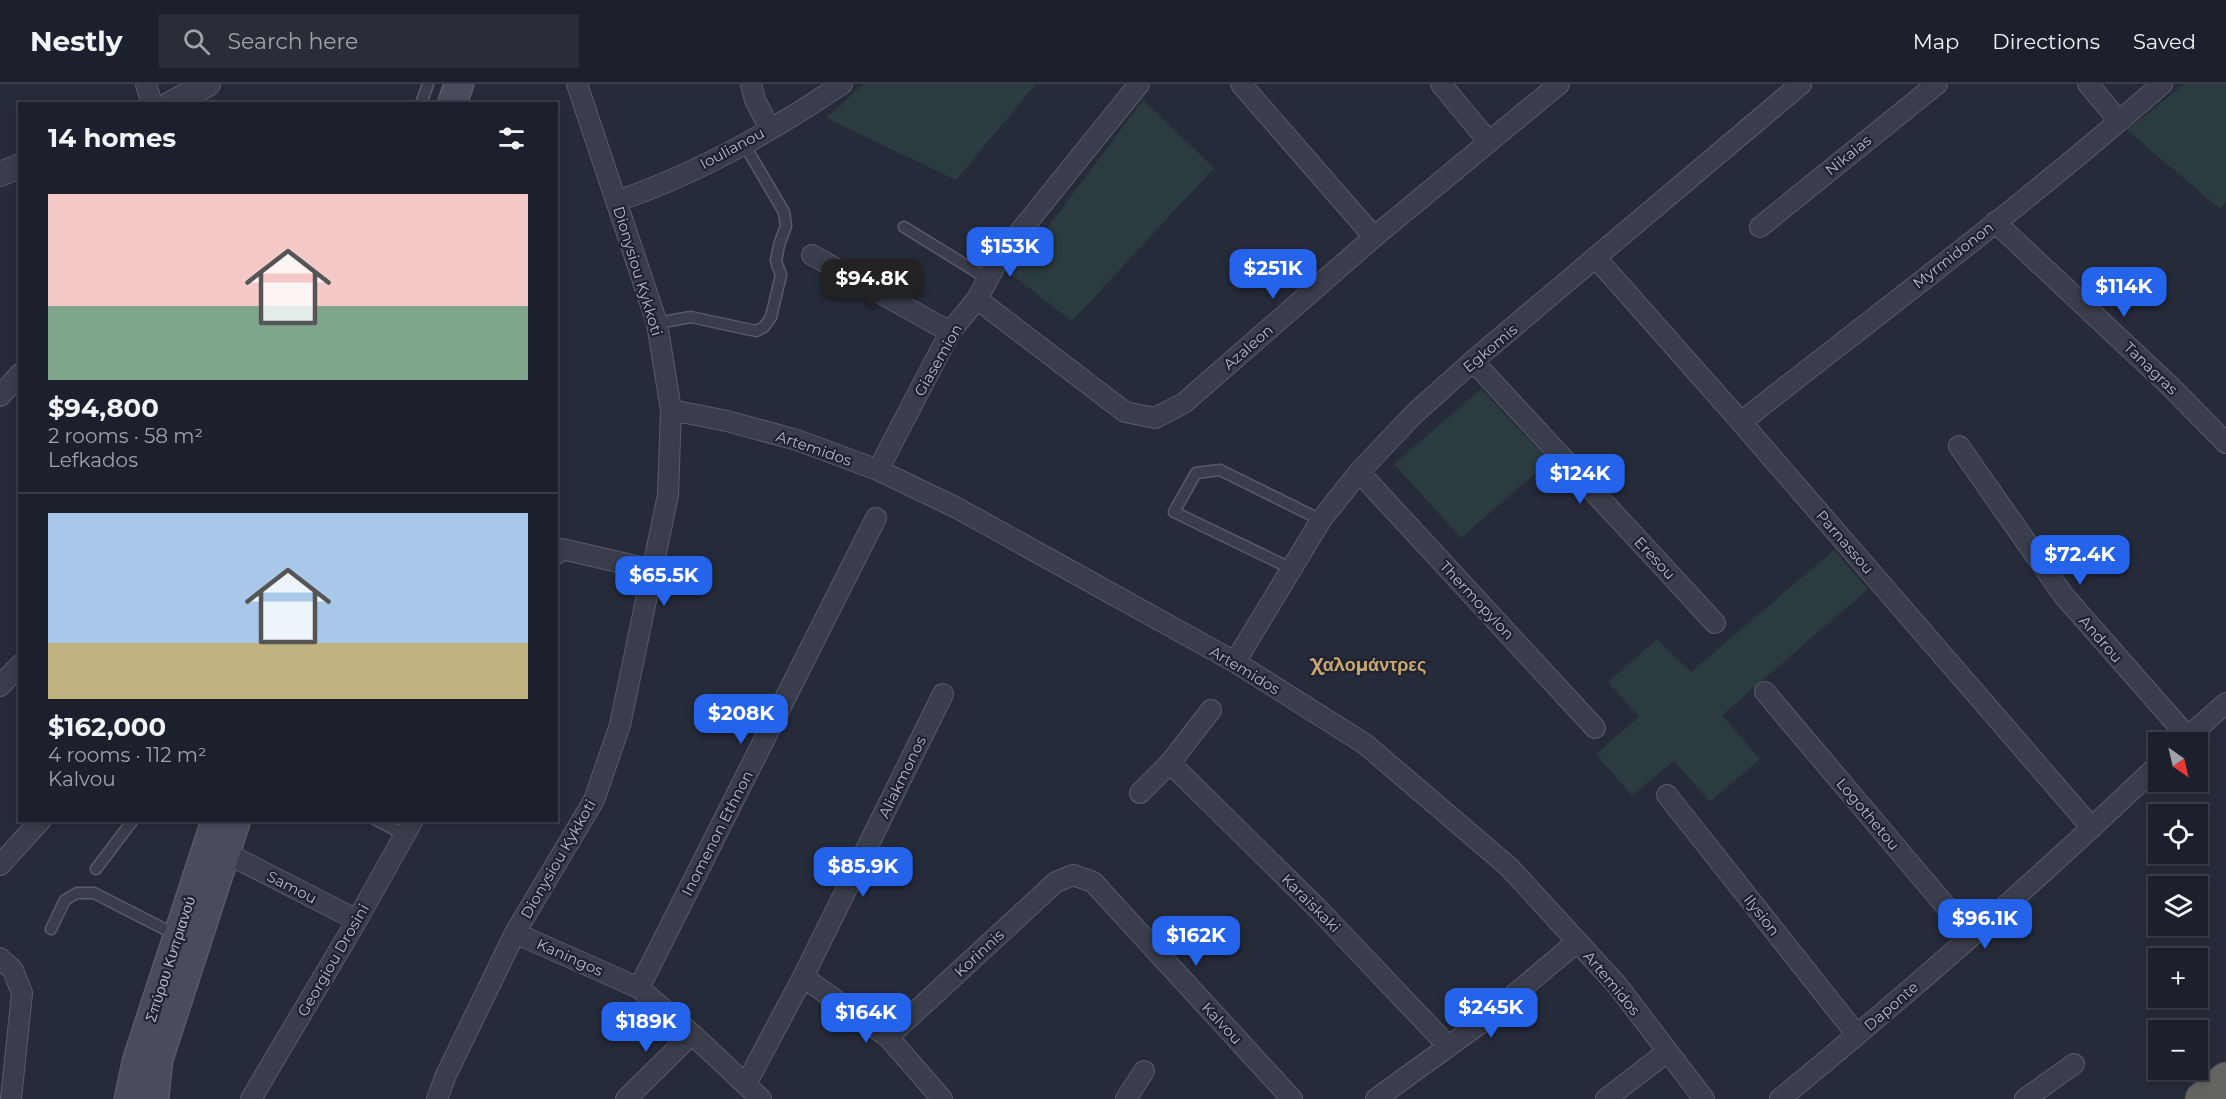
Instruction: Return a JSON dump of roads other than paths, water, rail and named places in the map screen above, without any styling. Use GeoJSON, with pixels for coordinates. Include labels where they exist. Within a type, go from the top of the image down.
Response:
{"type":"FeatureCollection","features":[{"type":"Feature","properties":{"kind":"highway"},"geometry":{"type":"LineString","coordinates":[[2202,1099],[2226,1078]]}},
{"type":"Feature","properties":{"kind":"main road"},"geometry":{"type":"LineString","coordinates":[[453,102],[459,84]]}},
{"type":"Feature","properties":{"kind":"main road"},"geometry":{"type":"LineString","coordinates":[[473,102],[478,84]]}},
{"type":"Feature","properties":{"kind":"main road","name":"Σπύρου Κυπριανού"},"geometry":{"type":"LineString","coordinates":[[129,1099],[137,1061],[216,822]]}},
{"type":"Feature","properties":{"kind":"main road","name":"Σπύρου Κυπριανού"},"geometry":{"type":"LineString","coordinates":[[154,1099],[158,1060],[235,822]]}},
{"type":"Feature","properties":{"kind":"street"},"geometry":{"type":"LineString","coordinates":[[146,84],[151,102]]}},
{"type":"Feature","properties":{"kind":"street"},"geometry":{"type":"LineString","coordinates":[[174,102],[208,84]]}},
{"type":"Feature","properties":{"kind":"street","name":"Dionysiou Kykkoti"},"geometry":{"type":"LineString","coordinates":[[437,1099],[446,1075],[515,933],[594,800],[620,726],[668,495],[671,410],[657,323],[577,84]]}},
{"type":"Feature","properties":{"kind":"street"},"geometry":{"type":"LineString","coordinates":[[751,84],[755,100],[770,129]]}},
{"type":"Feature","properties":{"kind":"street","name":"Ioulianou"},"geometry":{"type":"LineString","coordinates":[[617,201],[654,189],[744,144],[797,115],[842,84]]}},
{"type":"Feature","properties":{"kind":"street","name":"Giasemion"},"geometry":{"type":"LineString","coordinates":[[878,470],[950,332],[977,299],[1001,255],[1139,84]]}},
{"type":"Feature","properties":{"kind":"street"},"geometry":{"type":"LineString","coordinates":[[1241,84],[1374,237]]}},
{"type":"Feature","properties":{"kind":"street"},"geometry":{"type":"LineString","coordinates":[[1441,84],[1489,142]]}},
{"type":"Feature","properties":{"kind":"street","name":"Azaleon"},"geometry":{"type":"LineString","coordinates":[[977,299],[1125,412],[1155,418],[1184,403],[1374,237],[1559,84]]}},
{"type":"Feature","properties":{"kind":"street","name":"Egkomis"},"geometry":{"type":"LineString","coordinates":[[1235,662],[1322,520],[1359,472],[1414,414],[1473,361],[1800,84]]}},
{"type":"Feature","properties":{"kind":"street","name":"Nikaias"},"geometry":{"type":"LineString","coordinates":[[1760,227],[1937,84]]}},
{"type":"Feature","properties":{"kind":"street"},"geometry":{"type":"LineString","coordinates":[[2088,84],[2120,121]]}},
{"type":"Feature","properties":{"kind":"street","name":"Myrmidonon"},"geometry":{"type":"LineString","coordinates":[[1742,422],[1995,222],[2162,84]]}},
{"type":"Feature","properties":{"kind":"street"},"geometry":{"type":"LineString","coordinates":[[0,174],[18,167]]}},
{"type":"Feature","properties":{"kind":"street","name":"Tanagras"},"geometry":{"type":"LineString","coordinates":[[1995,222],[2171,387],[2226,442]]}},
{"type":"Feature","properties":{"kind":"street"},"geometry":{"type":"LineString","coordinates":[[812,255],[950,332]]}},
{"type":"Feature","properties":{"kind":"street","name":"Parnassou"},"geometry":{"type":"LineString","coordinates":[[1596,258],[1742,422],[2092,828]]}},
{"type":"Feature","properties":{"kind":"street","name":"Eresou"},"geometry":{"type":"LineString","coordinates":[[1473,361],[1715,623]]}},
{"type":"Feature","properties":{"kind":"street"},"geometry":{"type":"LineString","coordinates":[[0,396],[18,376]]}},
{"type":"Feature","properties":{"kind":"street","name":"Artemidos"},"geometry":{"type":"LineString","coordinates":[[671,410],[727,421],[797,440],[878,470],[957,508],[1235,662],[1365,744],[1509,867],[1617,985],[1704,1099]]}},
{"type":"Feature","properties":{"kind":"street","name":"Androu"},"geometry":{"type":"LineString","coordinates":[[1959,446],[2064,596],[2178,732]]}},
{"type":"Feature","properties":{"kind":"street","name":"Thermopylon"},"geometry":{"type":"LineString","coordinates":[[1359,472],[1595,728]]}},
{"type":"Feature","properties":{"kind":"street","name":"Inomenon Ethnon"},"geometry":{"type":"LineString","coordinates":[[639,988],[876,518]]}},
{"type":"Feature","properties":{"kind":"street"},"geometry":{"type":"LineString","coordinates":[[558,552],[562,549],[653,570]]}},
{"type":"Feature","properties":{"kind":"street"},"geometry":{"type":"LineString","coordinates":[[0,686],[18,667]]}},
{"type":"Feature","properties":{"kind":"street","name":"Logothetou"},"geometry":{"type":"LineString","coordinates":[[1766,692],[1971,936]]}},
{"type":"Feature","properties":{"kind":"street","name":"Aliakmonos"},"geometry":{"type":"LineString","coordinates":[[746,1084],[803,977],[943,694]]}},
{"type":"Feature","properties":{"kind":"street"},"geometry":{"type":"LineString","coordinates":[[2194,732],[2226,703]]}},
{"type":"Feature","properties":{"kind":"street"},"geometry":{"type":"LineString","coordinates":[[1140,793],[1170,763],[1211,710]]}},
{"type":"Feature","properties":{"kind":"street","name":"Karaiskaki"},"geometry":{"type":"LineString","coordinates":[[1170,763],[1321,912],[1448,1046]]}},
{"type":"Feature","properties":{"kind":"street","name":"Daponte"},"geometry":{"type":"LineString","coordinates":[[1780,1099],[1971,936],[2148,775]]}},
{"type":"Feature","properties":{"kind":"street","name":"Ilysion"},"geometry":{"type":"LineString","coordinates":[[1667,795],[1857,1035]]}},
{"type":"Feature","properties":{"kind":"street"},"geometry":{"type":"LineString","coordinates":[[0,865],[39,822]]}},
{"type":"Feature","properties":{"kind":"street","name":"Georgiou Drosini"},"geometry":{"type":"LineString","coordinates":[[251,1099],[409,828]]}},
{"type":"Feature","properties":{"kind":"street","name":"Samou"},"geometry":{"type":"LineString","coordinates":[[226,853],[357,920]]}},
{"type":"Feature","properties":{"kind":"street","name":"Korinnis"},"geometry":{"type":"LineString","coordinates":[[888,1037],[1056,882],[1073,875]]}},
{"type":"Feature","properties":{"kind":"street","name":"Kalvou"},"geometry":{"type":"LineString","coordinates":[[1073,875],[1093,882],[1292,1099]]}},
{"type":"Feature","properties":{"kind":"street","name":"Kaningos"},"geometry":{"type":"LineString","coordinates":[[515,933],[639,988],[761,1099]]}},
{"type":"Feature","properties":{"kind":"street"},"geometry":{"type":"LineString","coordinates":[[1376,1099],[1478,1025],[1577,942]]}},
{"type":"Feature","properties":{"kind":"street"},"geometry":{"type":"LineString","coordinates":[[0,958],[13,970],[22,993],[11,1099]]}},
{"type":"Feature","properties":{"kind":"street"},"geometry":{"type":"LineString","coordinates":[[803,977],[888,1037],[942,1099]]}},
{"type":"Feature","properties":{"kind":"street"},"geometry":{"type":"LineString","coordinates":[[626,1099],[692,1034]]}},
{"type":"Feature","properties":{"kind":"street"},"geometry":{"type":"LineString","coordinates":[[1606,1099],[1667,1052]]}},
{"type":"Feature","properties":{"kind":"street"},"geometry":{"type":"LineString","coordinates":[[2025,1099],[2074,1064]]}},
{"type":"Feature","properties":{"kind":"street"},"geometry":{"type":"LineString","coordinates":[[1126,1099],[1144,1071]]}},
{"type":"Feature","properties":{"kind":"lane"},"geometry":{"type":"LineString","coordinates":[[422,102],[428,84]]}},
{"type":"Feature","properties":{"kind":"lane"},"geometry":{"type":"LineString","coordinates":[[657,323],[691,317],[756,331],[764,327],[771,317],[781,275],[776,261],[786,226],[784,212],[744,144]]}},
{"type":"Feature","properties":{"kind":"lane"},"geometry":{"type":"LineString","coordinates":[[904,227],[988,279]]}},
{"type":"Feature","properties":{"kind":"lane"},"geometry":{"type":"LineString","coordinates":[[1292,569],[1174,512],[1196,472],[1220,470],[1322,520]]}},
{"type":"Feature","properties":{"kind":"lane"},"geometry":{"type":"LineString","coordinates":[[96,869],[131,822]]}},
{"type":"Feature","properties":{"kind":"lane"},"geometry":{"type":"LineString","coordinates":[[384,822],[409,828]]}},
{"type":"Feature","properties":{"kind":"lane"},"geometry":{"type":"LineString","coordinates":[[51,929],[64,900],[77,893],[94,893],[178,936]]}},
{"type":"Feature","properties":{"kind":"district","name":"Χαλομάντρες"},"geometry":{"type":"Point","coordinates":[1369,665]}}]}
